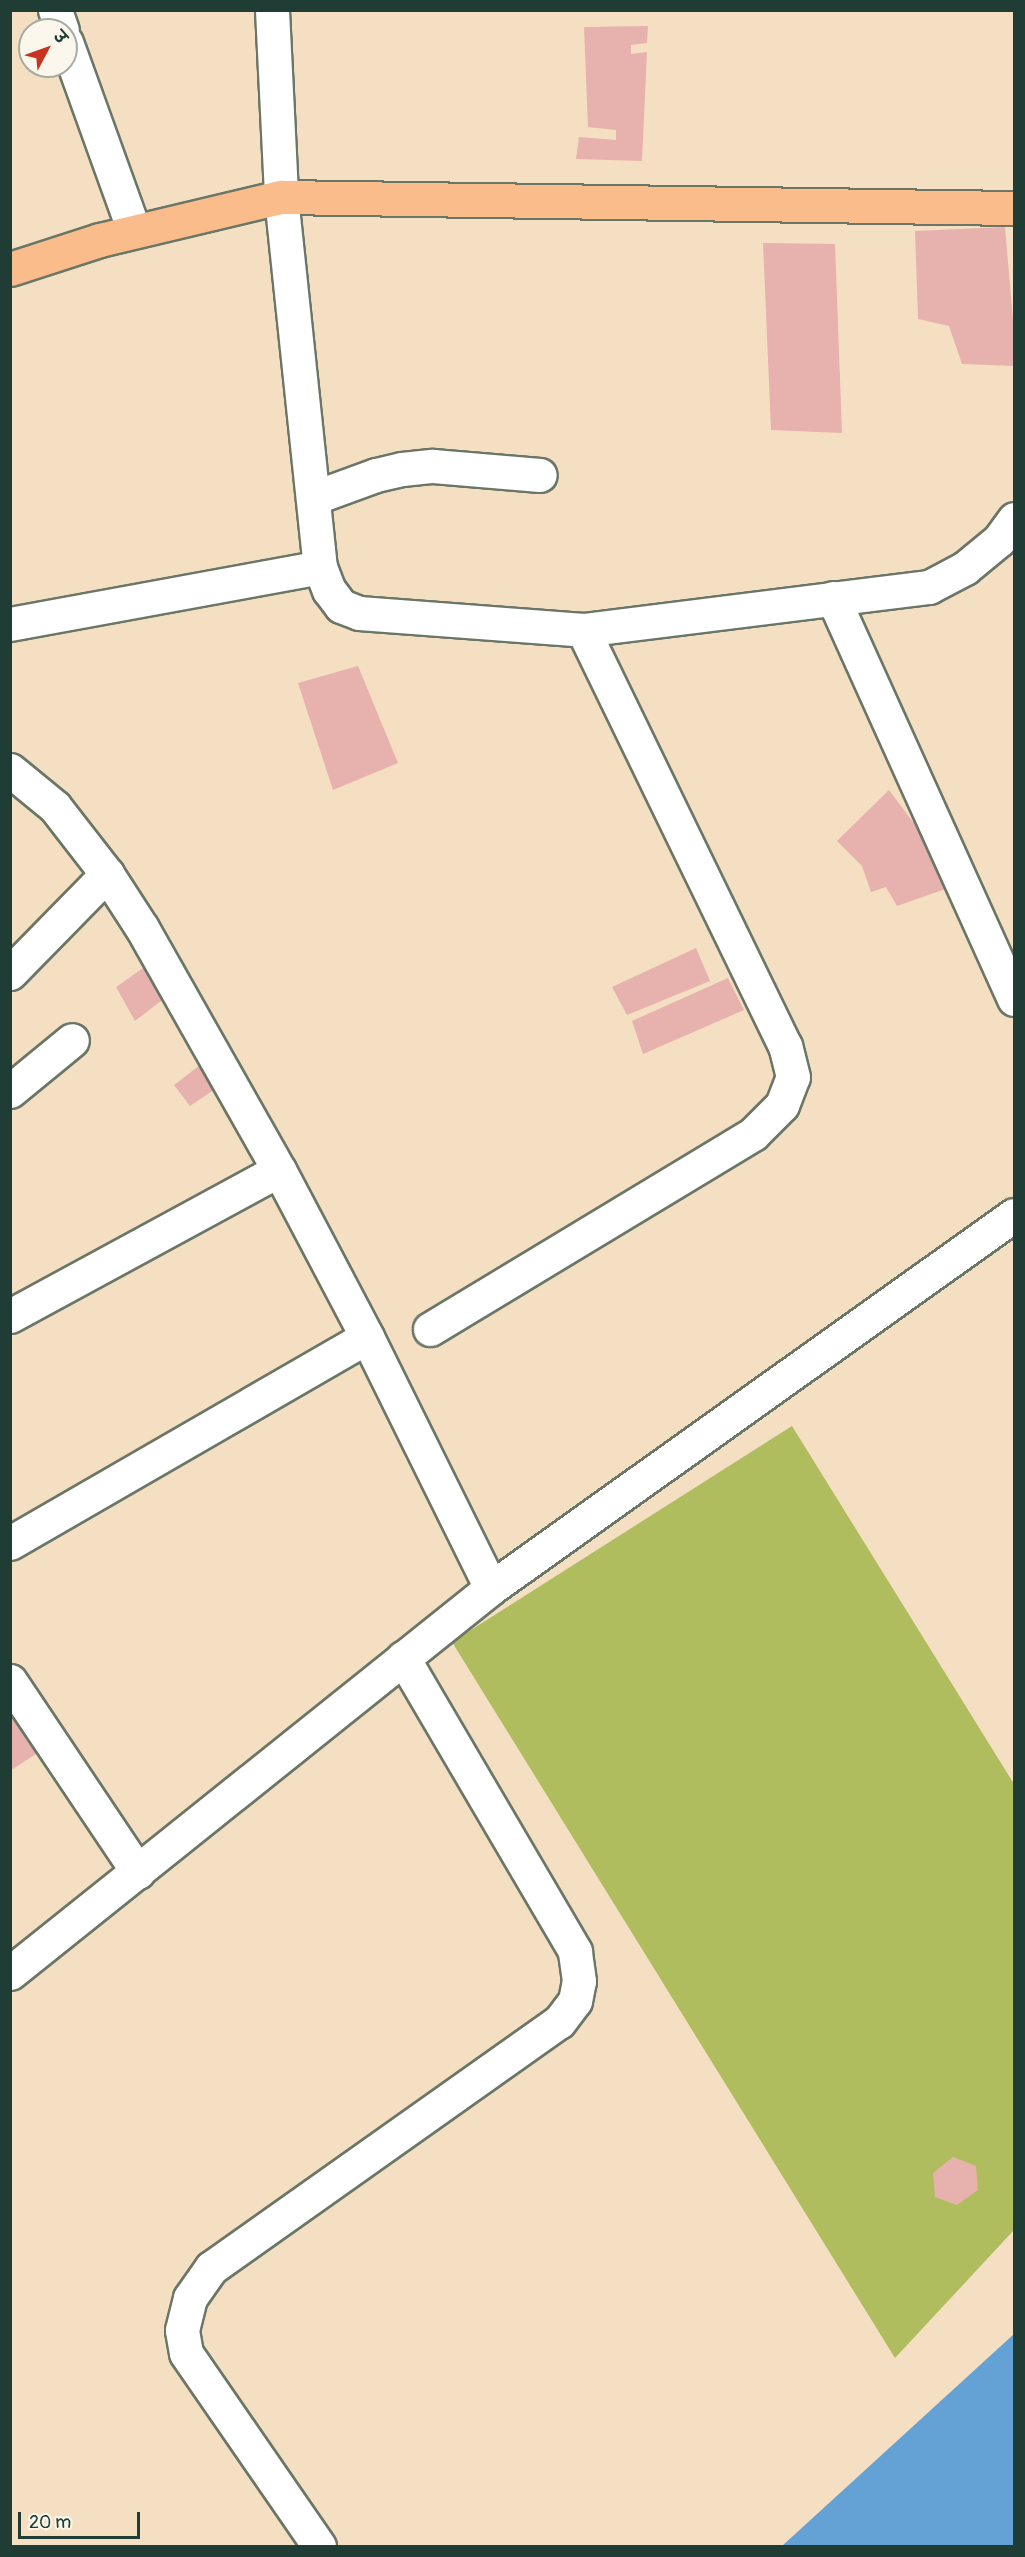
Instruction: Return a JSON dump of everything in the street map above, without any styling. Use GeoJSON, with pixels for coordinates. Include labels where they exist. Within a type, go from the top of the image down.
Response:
{"type":"FeatureCollection","features":[{"type":"Feature","properties":{"kind":"main road"},"geometry":{"type":"LineString","coordinates":[[10,270],[134,231],[281,197],[1014,208]]}},
{"type":"Feature","properties":{"kind":"street"},"geometry":{"type":"LineString","coordinates":[[272,10],[281,197],[320,567],[329,590],[341,606],[359,613],[583,630],[929,587],[965,568],[999,540],[1014,519]]}},
{"type":"Feature","properties":{"kind":"street"},"geometry":{"type":"LineString","coordinates":[[78,75],[134,231]]}},
{"type":"Feature","properties":{"kind":"street"},"geometry":{"type":"LineString","coordinates":[[313,498],[376,475],[432,466],[540,476]]}},
{"type":"Feature","properties":{"kind":"street"},"geometry":{"type":"LineString","coordinates":[[10,624],[320,567]]}},
{"type":"Feature","properties":{"kind":"street"},"geometry":{"type":"LineString","coordinates":[[833,598],[1014,999]]}},
{"type":"Feature","properties":{"kind":"street"},"geometry":{"type":"LineString","coordinates":[[430,1329],[753,1134],[782,1105],[793,1077],[785,1046],[583,630]]}},
{"type":"Feature","properties":{"kind":"street"},"geometry":{"type":"LineString","coordinates":[[10,770],[55,807],[107,874],[142,928],[279,1170],[367,1337],[491,1588]]}},
{"type":"Feature","properties":{"kind":"street"},"geometry":{"type":"LineString","coordinates":[[10,973],[107,874]]}},
{"type":"Feature","properties":{"kind":"street"},"geometry":{"type":"LineString","coordinates":[[10,1091],[72,1040]]}},
{"type":"Feature","properties":{"kind":"street"},"geometry":{"type":"LineString","coordinates":[[10,1316],[279,1170]]}},
{"type":"Feature","properties":{"kind":"street"},"geometry":{"type":"LineString","coordinates":[[10,1973],[491,1588],[1014,1215]]}},
{"type":"Feature","properties":{"kind":"street"},"geometry":{"type":"LineString","coordinates":[[10,1543],[367,1337]]}},
{"type":"Feature","properties":{"kind":"street"},"geometry":{"type":"LineString","coordinates":[[319,2547],[186,2353],[182,2330],[190,2298],[211,2268],[559,2022],[575,2001],[579,1981],[575,1951],[403,1658]]}},
{"type":"Feature","properties":{"kind":"street"},"geometry":{"type":"LineString","coordinates":[[10,1681],[138,1872]]}},
{"type":"Feature","properties":{"kind":"green space"},"geometry":{"type":"Polygon","coordinates":[[[792,1426],[1014,1784],[1014,2230],[895,2358],[452,1642],[792,1426]]]}},
{"type":"Feature","properties":{"kind":"water"},"geometry":{"type":"Polygon","coordinates":[[[1014,2334],[1014,2546],[782,2546],[1014,2334]]]}},
{"type":"Feature","properties":{"kind":"building"},"geometry":{"type":"Polygon","coordinates":[[[648,26],[647,43],[631,45],[631,54],[647,52],[642,161],[576,159],[579,137],[616,140],[616,130],[588,127],[584,27],[648,26]]]}},
{"type":"Feature","properties":{"kind":"building"},"geometry":{"type":"Polygon","coordinates":[[[1005,227],[1014,331],[1014,366],[962,364],[949,326],[918,319],[915,231],[1005,227]]]}},
{"type":"Feature","properties":{"kind":"building"},"geometry":{"type":"Polygon","coordinates":[[[763,243],[835,244],[842,433],[771,430],[763,243]]]}},
{"type":"Feature","properties":{"kind":"building"},"geometry":{"type":"Polygon","coordinates":[[[358,666],[398,763],[333,790],[298,683],[358,666]]]}},
{"type":"Feature","properties":{"kind":"building"},"geometry":{"type":"Polygon","coordinates":[[[889,790],[913,822],[927,823],[954,886],[897,906],[886,887],[871,892],[862,866],[837,841],[889,790]]]}},
{"type":"Feature","properties":{"kind":"building"},"geometry":{"type":"Polygon","coordinates":[[[696,948],[710,981],[627,1015],[612,987],[696,948]]]}},
{"type":"Feature","properties":{"kind":"building"},"geometry":{"type":"Polygon","coordinates":[[[156,959],[170,994],[135,1021],[116,987],[156,959]]]}},
{"type":"Feature","properties":{"kind":"building"},"geometry":{"type":"Polygon","coordinates":[[[728,978],[744,1010],[643,1054],[632,1021],[728,978]]]}},
{"type":"Feature","properties":{"kind":"building"},"geometry":{"type":"Polygon","coordinates":[[[208,1059],[224,1083],[190,1106],[174,1085],[208,1059]]]}},
{"type":"Feature","properties":{"kind":"building"},"geometry":{"type":"Polygon","coordinates":[[[10,1689],[48,1746],[10,1771],[10,1689]]]}},
{"type":"Feature","properties":{"kind":"building"},"geometry":{"type":"Polygon","coordinates":[[[953,2157],[976,2166],[978,2190],[957,2205],[935,2197],[933,2173],[953,2157]]]}}]}
